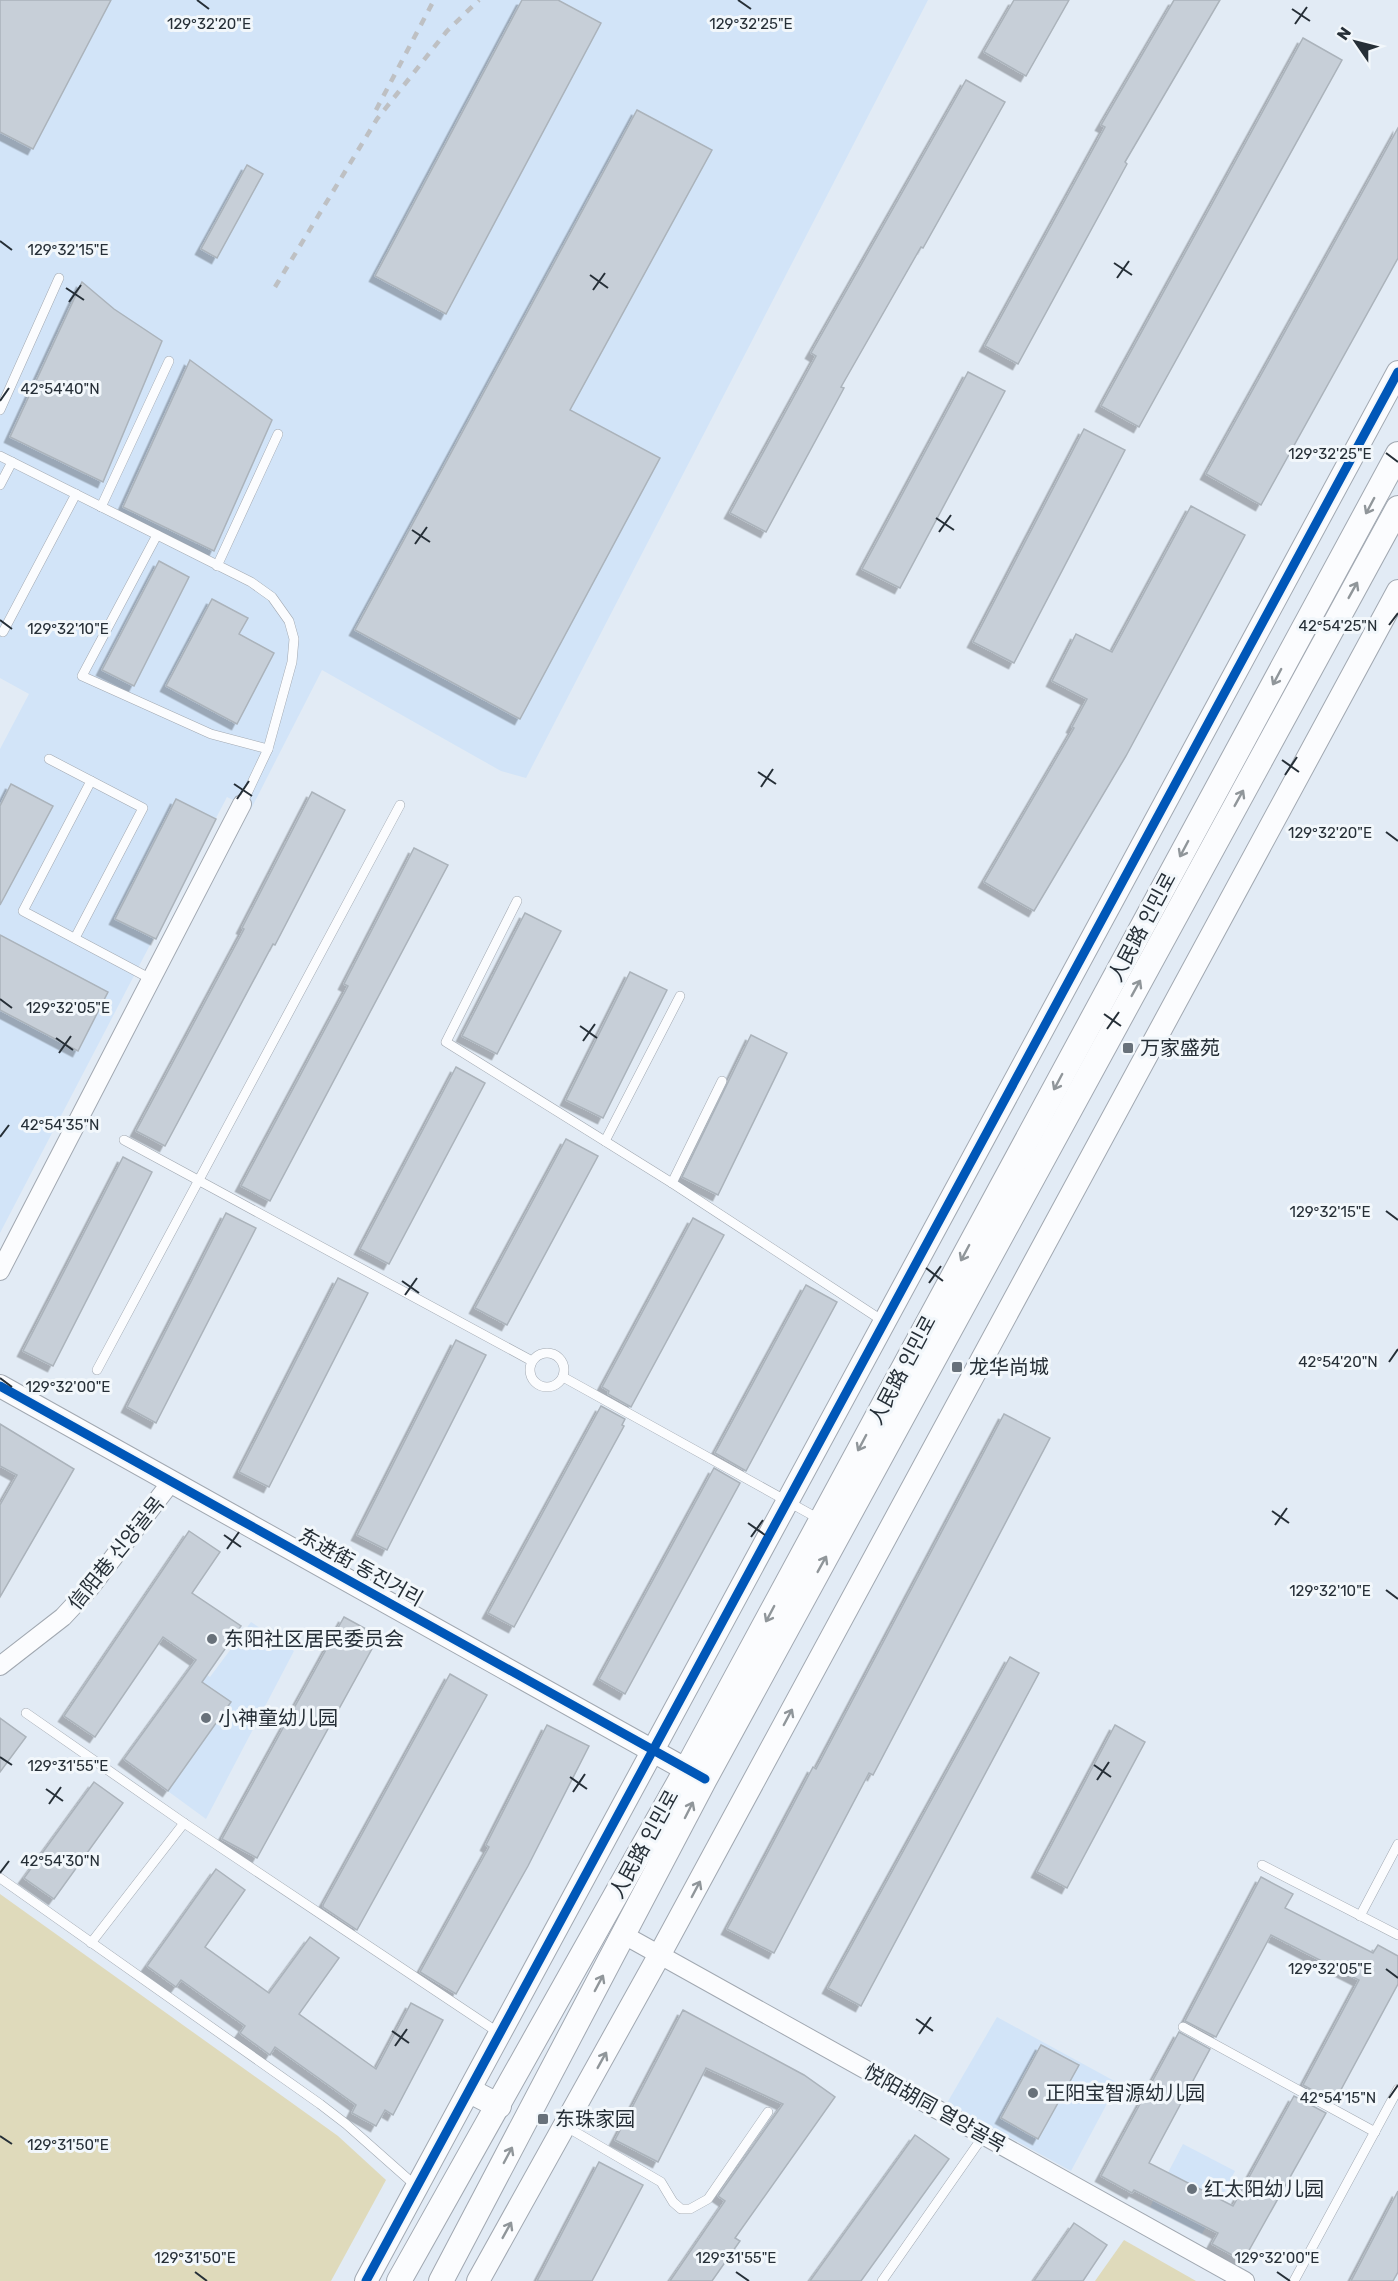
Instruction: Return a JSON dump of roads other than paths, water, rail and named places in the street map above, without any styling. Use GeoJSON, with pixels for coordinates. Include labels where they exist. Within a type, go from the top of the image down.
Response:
{"type":"FeatureCollection","features":[{"type":"Feature","properties":{"kind":"main road","name":"人民路 인민로"},"geometry":{"type":"LineString","coordinates":[[441,2281],[624,1935],[695,1774],[821,1520],[1398,454]]}},
{"type":"Feature","properties":{"kind":"main road","name":"人民路 인민로"},"geometry":{"type":"LineString","coordinates":[[399,2281],[499,2106],[695,1774],[1398,508]]}},
{"type":"Feature","properties":{"kind":"main road"},"geometry":{"type":"LineString","coordinates":[[470,2091],[499,2106]]}},
{"type":"Feature","properties":{"kind":"street"},"geometry":{"type":"LineString","coordinates":[[366,2281],[1398,372]]}},
{"type":"Feature","properties":{"kind":"street"},"geometry":{"type":"LineString","coordinates":[[478,2281],[660,1954],[1398,591]]}},
{"type":"Feature","properties":{"kind":"street"},"geometry":{"type":"LineString","coordinates":[[2,1261],[242,804]]}},
{"type":"Feature","properties":{"kind":"street","name":"东进街 동진거리"},"geometry":{"type":"LineString","coordinates":[[0,1386],[695,1774]]}},
{"type":"Feature","properties":{"kind":"street","name":"信阳巷 신양골목"},"geometry":{"type":"LineString","coordinates":[[0,1666],[20,1653],[70,1610],[105,1570],[172,1481]]}},
{"type":"Feature","properties":{"kind":"street","name":"悦阳胡同 열양골목"},"geometry":{"type":"LineString","coordinates":[[624,1935],[1245,2281]]}},
{"type":"Feature","properties":{"kind":"lane"},"geometry":{"type":"LineString","coordinates":[[0,410],[59,278]]}},
{"type":"Feature","properties":{"kind":"lane"},"geometry":{"type":"LineString","coordinates":[[101,507],[169,361]]}},
{"type":"Feature","properties":{"kind":"lane"},"geometry":{"type":"LineString","coordinates":[[217,566],[278,434]]}},
{"type":"Feature","properties":{"kind":"lane"},"geometry":{"type":"LineString","coordinates":[[0,456],[251,582],[272,597],[289,621],[294,639],[292,662],[268,749],[242,804]]}},
{"type":"Feature","properties":{"kind":"lane"},"geometry":{"type":"LineString","coordinates":[[0,484],[12,462]]}},
{"type":"Feature","properties":{"kind":"lane"},"geometry":{"type":"LineString","coordinates":[[3,632],[76,494]]}},
{"type":"Feature","properties":{"kind":"lane"},"geometry":{"type":"LineString","coordinates":[[157,535],[82,676],[211,734],[268,749]]}},
{"type":"Feature","properties":{"kind":"lane"},"geometry":{"type":"LineString","coordinates":[[49,759],[143,808],[75,938]]}},
{"type":"Feature","properties":{"kind":"lane"},"geometry":{"type":"LineString","coordinates":[[91,781],[23,911],[151,979]]}},
{"type":"Feature","properties":{"kind":"lane"},"geometry":{"type":"LineString","coordinates":[[97,1370],[400,805]]}},
{"type":"Feature","properties":{"kind":"lane"},"geometry":{"type":"LineString","coordinates":[[517,902],[446,1042],[672,1183],[885,1322]]}},
{"type":"Feature","properties":{"kind":"lane"},"geometry":{"type":"LineString","coordinates":[[605,1141],[680,996]]}},
{"type":"Feature","properties":{"kind":"lane"},"geometry":{"type":"LineString","coordinates":[[672,1183],[722,1081]]}},
{"type":"Feature","properties":{"kind":"lane"},"geometry":{"type":"LineString","coordinates":[[124,1140],[532,1361]]}},
{"type":"Feature","properties":{"kind":"lane"},"geometry":{"type":"LineString","coordinates":[[541,1354],[558,1356],[564,1365],[563,1377],[556,1385],[539,1386],[534,1382],[530,1372],[532,1361],[541,1354]]}},
{"type":"Feature","properties":{"kind":"lane"},"geometry":{"type":"LineString","coordinates":[[563,1377],[821,1520]]}},
{"type":"Feature","properties":{"kind":"lane"},"geometry":{"type":"LineString","coordinates":[[26,1713],[184,1823],[501,2034]]}},
{"type":"Feature","properties":{"kind":"lane"},"geometry":{"type":"LineString","coordinates":[[91,1942],[184,1823]]}},
{"type":"Feature","properties":{"kind":"lane"},"geometry":{"type":"LineString","coordinates":[[1360,1916],[1398,1844]]}},
{"type":"Feature","properties":{"kind":"lane"},"geometry":{"type":"LineString","coordinates":[[1262,1865],[1398,1935]]}},
{"type":"Feature","properties":{"kind":"lane"},"geometry":{"type":"LineString","coordinates":[[0,1878],[346,2124],[418,2187]]}},
{"type":"Feature","properties":{"kind":"lane"},"geometry":{"type":"LineString","coordinates":[[1183,2026],[1375,2132]]}},
{"type":"Feature","properties":{"kind":"lane"},"geometry":{"type":"LineString","coordinates":[[1294,2281],[1398,2089]]}},
{"type":"Feature","properties":{"kind":"lane"},"geometry":{"type":"LineString","coordinates":[[565,2126],[661,2182],[673,2202],[681,2208],[690,2209],[708,2199],[768,2112]]}},
{"type":"Feature","properties":{"kind":"lane"},"geometry":{"type":"LineString","coordinates":[[882,2281],[984,2135]]}},
{"type":"Feature","properties":{"kind":"railway"},"geometry":{"type":"LineString","coordinates":[[376,110],[434,0]]}},
{"type":"Feature","properties":{"kind":"railway"},"geometry":{"type":"LineString","coordinates":[[275,287],[377,119],[447,31],[479,0]]}},
{"type":"Feature","properties":{"kind":"place","name":"万家盛苑"},"geometry":{"type":"Point","coordinates":[1128,1048]}},
{"type":"Feature","properties":{"kind":"place","name":"龙华尚城"},"geometry":{"type":"Point","coordinates":[957,1367]}},
{"type":"Feature","properties":{"kind":"place","name":"东阳社区居民委员会"},"geometry":{"type":"Point","coordinates":[212,1639]}},
{"type":"Feature","properties":{"kind":"place","name":"小神童幼儿园"},"geometry":{"type":"Point","coordinates":[206,1718]}},
{"type":"Feature","properties":{"kind":"place","name":"正阳宝智源幼儿园"},"geometry":{"type":"Point","coordinates":[1033,2093]}},
{"type":"Feature","properties":{"kind":"place","name":"东珠家园"},"geometry":{"type":"Point","coordinates":[543,2119]}},
{"type":"Feature","properties":{"kind":"place","name":"红太阳幼儿园"},"geometry":{"type":"Point","coordinates":[1192,2189]}}]}
